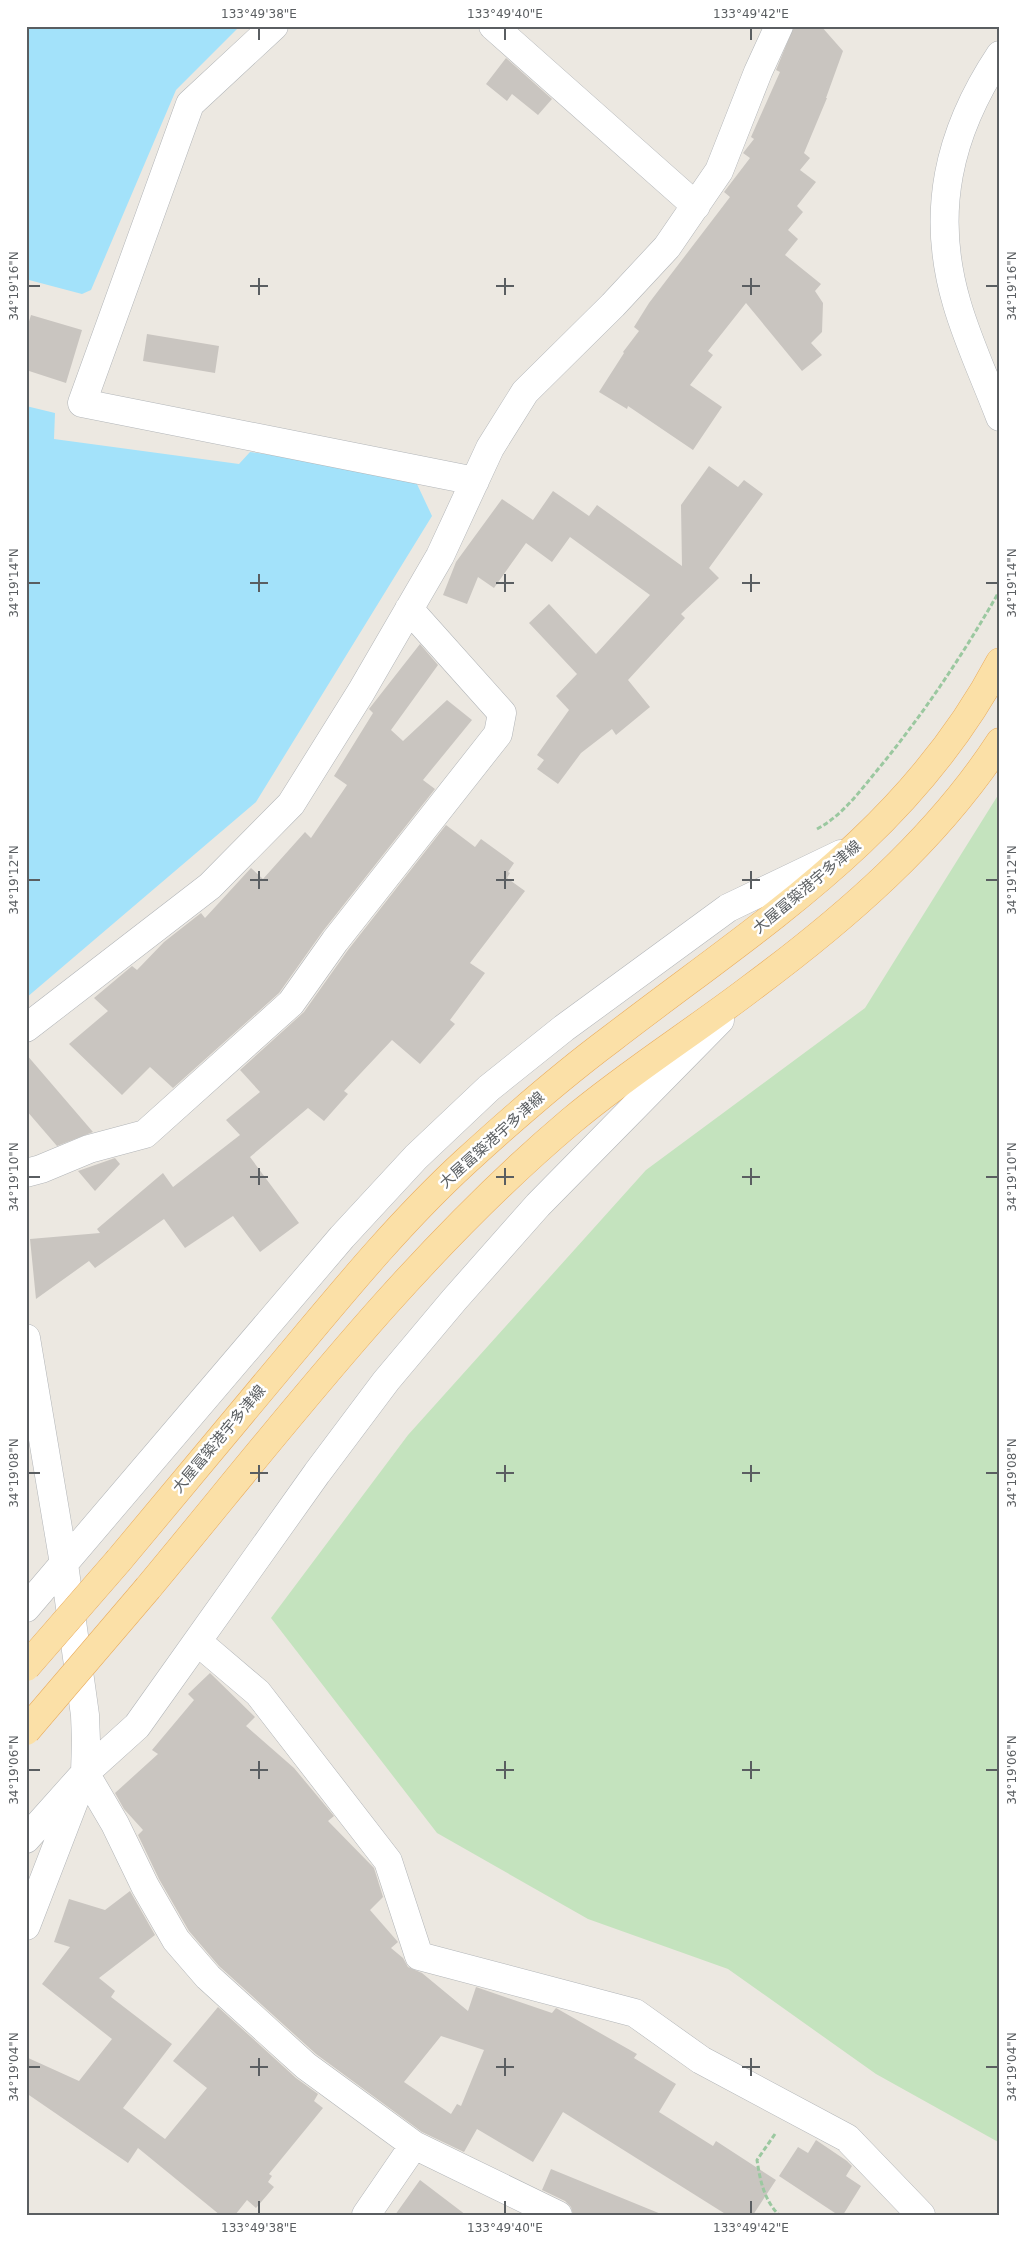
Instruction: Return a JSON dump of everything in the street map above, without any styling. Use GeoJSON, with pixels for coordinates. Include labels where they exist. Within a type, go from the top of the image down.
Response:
{"type":"FeatureCollection","features":[{"type":"Feature","properties":{"kind":"main road","name":"大屋冨築港宇多津線"},"geometry":{"type":"LineString","coordinates":[[26,1667],[119,1560],[392,1235],[462,1165],[544,1092],[610,1039],[786,908],[856,847],[912,790],[954,736],[1000,662]]}},
{"type":"Feature","properties":{"kind":"main road"},"geometry":{"type":"LineString","coordinates":[[26,1731],[351,1345],[422,1264],[493,1191],[572,1120],[751,989],[819,935],[890,872],[943,817],[1000,742]]}},
{"type":"Feature","properties":{"kind":"street"},"geometry":{"type":"LineString","coordinates":[[274,26],[190,104],[82,404],[475,481]]}},
{"type":"Feature","properties":{"kind":"street"},"geometry":{"type":"LineString","coordinates":[[493,26],[696,206]]}},
{"type":"Feature","properties":{"kind":"street"},"geometry":{"type":"LineString","coordinates":[[26,1028],[210,886],[292,804],[440,556],[490,448],[525,392],[613,305],[667,248],[719,171],[758,72],[779,26]]}},
{"type":"Feature","properties":{"kind":"street"},"geometry":{"type":"LineString","coordinates":[[1000,55],[978,88],[954,148],[945,199],[946,249],[957,304],[1000,418]]}},
{"type":"Feature","properties":{"kind":"street"},"geometry":{"type":"LineString","coordinates":[[26,1173],[41,1169],[89,1149],[145,1134],[292,1003],[335,941],[498,734],[502,713],[409,609]]}},
{"type":"Feature","properties":{"kind":"street"},"geometry":{"type":"LineString","coordinates":[[26,1608],[342,1237],[416,1157],[489,1088],[564,1028],[728,908],[856,847]]}},
{"type":"Feature","properties":{"kind":"street"},"geometry":{"type":"LineString","coordinates":[[26,1839],[84,1773],[137,1726],[317,1473],[386,1381],[448,1307],[538,1205],[751,989]]}},
{"type":"Feature","properties":{"kind":"street"},"geometry":{"type":"LineString","coordinates":[[26,1338],[64,1564],[85,1715],[84,1773],[26,1926]]}},
{"type":"Feature","properties":{"kind":"street"},"geometry":{"type":"LineString","coordinates":[[198,1642],[258,1693],[388,1860],[419,1956],[635,2013],[701,2060],[847,2138],[922,2215]]}},
{"type":"Feature","properties":{"kind":"street"},"geometry":{"type":"LineString","coordinates":[[85,1715],[103,1726],[120,1728],[137,1726]]}},
{"type":"Feature","properties":{"kind":"street"},"geometry":{"type":"LineString","coordinates":[[84,1773],[115,1824],[145,1886],[176,1940],[208,1978],[306,2066],[414,2145],[558,2215]]}},
{"type":"Feature","properties":{"kind":"street"},"geometry":{"type":"LineString","coordinates":[[366,2215],[414,2145]]}},
{"type":"Feature","properties":{"kind":"path"},"geometry":{"type":"LineString","coordinates":[[815,830],[831,821],[852,801],[912,728],[969,645],[1000,590]]}},
{"type":"Feature","properties":{"kind":"path"},"geometry":{"type":"LineString","coordinates":[[779,2215],[773,2209],[760,2182],[757,2160],[792,2108]]}},
{"type":"Feature","properties":{"kind":"green space"},"geometry":{"type":"Polygon","coordinates":[[[1000,792],[1000,2143],[876,2074],[728,1969],[588,1919],[437,1833],[271,1618],[408,1435],[646,1170],[865,1008],[1000,792]]]}},
{"type":"Feature","properties":{"kind":"water"},"geometry":{"type":"Polygon","coordinates":[[[26,26],[240,26],[176,90],[91,290],[82,294],[29,280],[26,285],[26,26]]]}},
{"type":"Feature","properties":{"kind":"water"},"geometry":{"type":"Polygon","coordinates":[[[26,406],[55,413],[54,439],[239,464],[250,452],[400,473],[416,482],[432,516],[256,802],[26,998],[26,406]]]}},
{"type":"Feature","properties":{"kind":"building"},"geometry":{"type":"Polygon","coordinates":[[[794,26],[821,26],[843,51],[827,98],[804,153],[810,158],[800,170],[816,182],[797,206],[803,212],[788,230],[798,239],[785,255],[821,284],[815,291],[823,303],[822,332],[811,343],[822,355],[802,371],[746,303],[708,351],[713,355],[690,385],[722,407],[693,450],[628,406],[627,409],[599,392],[623,352],[639,331],[634,327],[649,303],[730,197],[724,192],[750,158],[743,153],[754,139],[751,137],[780,72],[776,70],[794,26]]]}},
{"type":"Feature","properties":{"kind":"building"},"geometry":{"type":"Polygon","coordinates":[[[506,58],[552,99],[538,115],[512,94],[507,101],[486,84],[506,58]]]}},
{"type":"Feature","properties":{"kind":"building"},"geometry":{"type":"Polygon","coordinates":[[[31,315],[82,330],[66,383],[26,370],[26,331],[31,315]]]}},
{"type":"Feature","properties":{"kind":"building"},"geometry":{"type":"Polygon","coordinates":[[[147,334],[219,346],[215,373],[143,361],[147,334]]]}},
{"type":"Feature","properties":{"kind":"building"},"geometry":{"type":"Polygon","coordinates":[[[709,466],[738,487],[744,480],[763,494],[709,568],[719,578],[681,614],[685,618],[628,680],[650,707],[616,735],[612,729],[581,753],[558,784],[537,769],[544,760],[537,755],[569,710],[556,696],[577,674],[529,623],[549,604],[596,654],[650,595],[570,537],[552,562],[526,543],[494,588],[478,577],[467,604],[443,595],[456,562],[502,499],[533,520],[553,491],[589,516],[597,505],[682,566],[681,505],[709,466]]]}},
{"type":"Feature","properties":{"kind":"building"},"geometry":{"type":"Polygon","coordinates":[[[420,644],[438,665],[391,730],[403,741],[447,700],[472,720],[423,780],[435,789],[323,931],[279,993],[173,1088],[150,1067],[122,1095],[69,1044],[108,1011],[94,998],[132,966],[137,970],[164,942],[201,913],[205,918],[251,868],[263,879],[305,832],[311,838],[347,785],[334,776],[373,713],[369,709],[420,644]]]}},
{"type":"Feature","properties":{"kind":"building"},"geometry":{"type":"Polygon","coordinates":[[[446,825],[475,847],[481,839],[514,863],[508,872],[510,873],[507,878],[525,891],[470,963],[485,973],[450,1020],[455,1024],[420,1064],[392,1040],[344,1091],[348,1094],[324,1121],[308,1108],[250,1157],[299,1223],[260,1252],[233,1216],[185,1248],[164,1219],[95,1268],[89,1261],[36,1299],[30,1239],[100,1233],[97,1229],[163,1173],[173,1187],[240,1135],[226,1120],[260,1092],[240,1070],[304,1012],[348,950],[446,825]]]}},
{"type":"Feature","properties":{"kind":"building"},"geometry":{"type":"Polygon","coordinates":[[[26,1054],[93,1132],[57,1146],[26,1110],[26,1054]]]}},
{"type":"Feature","properties":{"kind":"building"},"geometry":{"type":"Polygon","coordinates":[[[115,1158],[120,1164],[95,1191],[78,1171],[115,1158]]]}},
{"type":"Feature","properties":{"kind":"building"},"geometry":{"type":"Polygon","coordinates":[[[210,1673],[255,1717],[246,1726],[294,1768],[334,1816],[328,1821],[374,1868],[383,1897],[370,1910],[398,1942],[391,1948],[403,1958],[408,1967],[422,1973],[468,2011],[476,1987],[552,2013],[556,2008],[637,2054],[634,2058],[676,2084],[659,2112],[713,2146],[716,2141],[776,2180],[753,2215],[727,2215],[563,2112],[533,2162],[477,2129],[464,2152],[422,2132],[316,2054],[219,1966],[189,1931],[159,1879],[138,1835],[143,1830],[124,1809],[115,1793],[158,1754],[152,1750],[194,1700],[188,1694],[210,1673]],[[441,2036],[404,2082],[451,2114],[457,2104],[461,2106],[484,2050],[441,2036]]]}},
{"type":"Feature","properties":{"kind":"building"},"geometry":{"type":"Polygon","coordinates":[[[130,1891],[155,1935],[99,1978],[115,1991],[111,1997],[172,2044],[123,2108],[165,2139],[207,2088],[173,2061],[218,2007],[296,2078],[318,2094],[314,2101],[323,2108],[269,2174],[272,2176],[268,2182],[274,2187],[256,2208],[247,2200],[235,2215],[220,2215],[138,2148],[128,2163],[26,2093],[26,2057],[79,2081],[112,2039],[42,1984],[70,1947],[54,1942],[69,1899],[105,1910],[130,1891]]]}},
{"type":"Feature","properties":{"kind":"building"},"geometry":{"type":"Polygon","coordinates":[[[816,2140],[852,2166],[846,2176],[861,2186],[843,2215],[838,2215],[779,2176],[798,2147],[808,2153],[816,2140]]]}},
{"type":"Feature","properties":{"kind":"building"},"geometry":{"type":"Polygon","coordinates":[[[551,2169],[661,2215],[573,2215],[571,2207],[565,2201],[542,2190],[551,2169]]]}},
{"type":"Feature","properties":{"kind":"building"},"geometry":{"type":"Polygon","coordinates":[[[420,2180],[466,2215],[395,2215],[420,2180]]]}}]}
